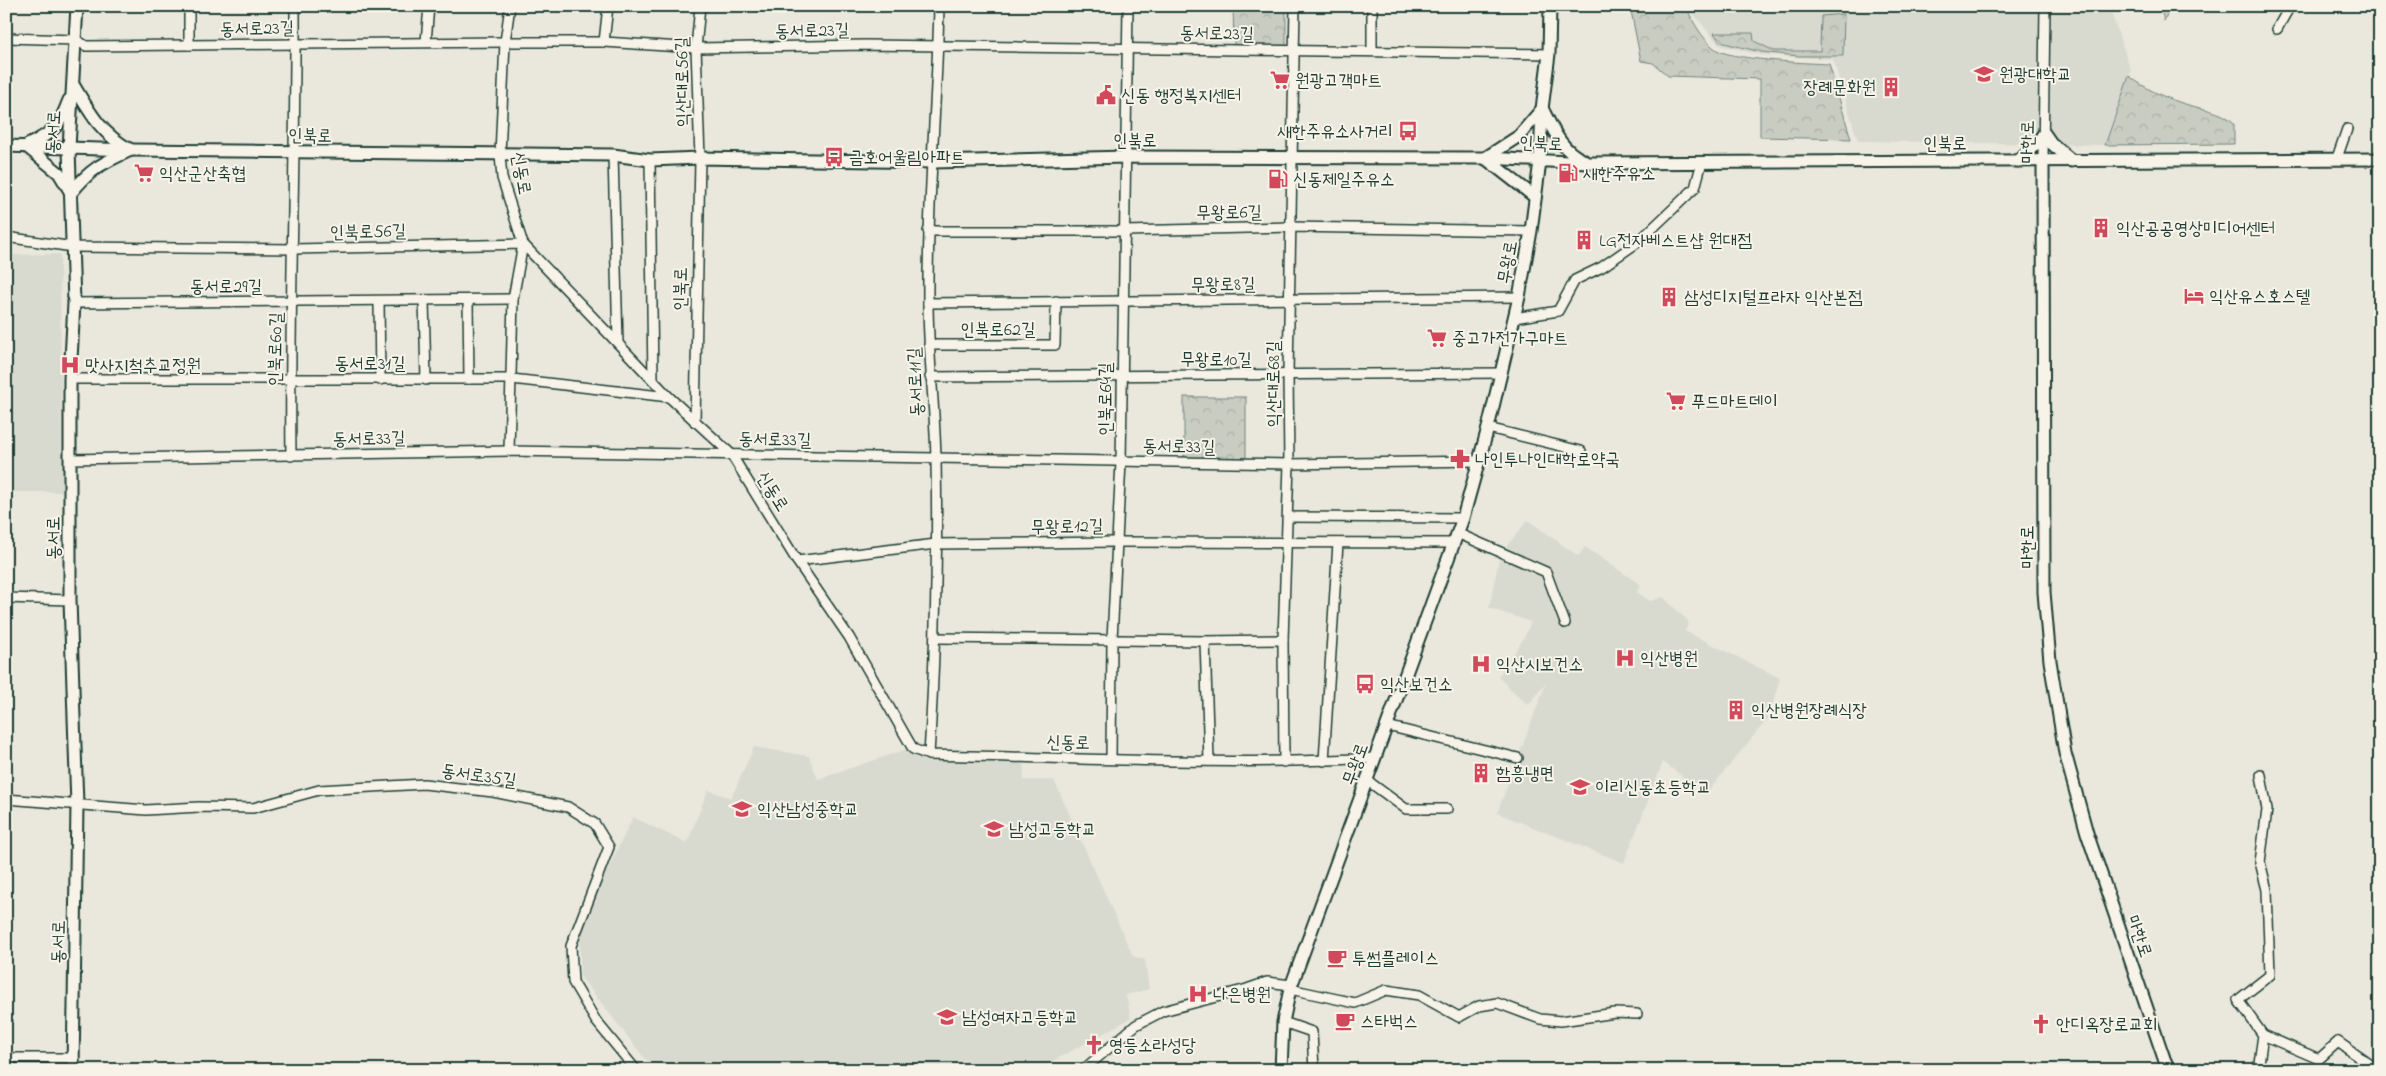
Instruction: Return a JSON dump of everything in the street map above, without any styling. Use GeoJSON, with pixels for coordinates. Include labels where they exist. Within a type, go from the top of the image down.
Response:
{"type":"FeatureCollection","features":[{"type":"Feature","properties":{"kind":"street","name":"동서로"},"geometry":{"type":"LineString","coordinates":[[74,1070],[77,805],[70,600],[70,379],[74,303],[74,247],[69,148],[74,86],[77,6]]}},
{"type":"Feature","properties":{"kind":"street"},"geometry":{"type":"LineString","coordinates":[[188,45],[190,6]]}},
{"type":"Feature","properties":{"kind":"street","name":"인북로60길"},"geometry":{"type":"LineString","coordinates":[[291,456],[290,379],[294,249],[292,152],[295,6]]}},
{"type":"Feature","properties":{"kind":"street"},"geometry":{"type":"LineString","coordinates":[[426,42],[429,6]]}},
{"type":"Feature","properties":{"kind":"street","name":"신동로"},"geometry":{"type":"LineString","coordinates":[[510,6],[505,42],[500,155],[502,178],[523,244],[669,397],[731,454],[797,560],[849,637],[913,749],[930,755],[1209,761],[1284,762],[1375,758]]}},
{"type":"Feature","properties":{"kind":"street"},"geometry":{"type":"LineString","coordinates":[[604,42],[608,6]]}},
{"type":"Feature","properties":{"kind":"street","name":"익산대로56길"},"geometry":{"type":"LineString","coordinates":[[700,6],[696,48],[700,158]]}},
{"type":"Feature","properties":{"kind":"street","name":"동서로11길"},"geometry":{"type":"LineString","coordinates":[[930,755],[936,638],[936,459],[930,377],[928,231],[933,162],[939,6]]}},
{"type":"Feature","properties":{"kind":"street","name":"인북로64길"},"geometry":{"type":"LineString","coordinates":[[1111,758],[1112,640],[1121,462],[1128,6]]}},
{"type":"Feature","properties":{"kind":"street","name":"익산대로68길"},"geometry":{"type":"LineString","coordinates":[[1284,762],[1282,640],[1290,464],[1288,374],[1290,227],[1294,158],[1295,6]]}},
{"type":"Feature","properties":{"kind":"street"},"geometry":{"type":"LineString","coordinates":[[1372,6],[1372,50]]}},
{"type":"Feature","properties":{"kind":"street","name":"무왕로"},"geometry":{"type":"LineString","coordinates":[[1282,1070],[1283,1022],[1290,987],[1368,781],[1463,518],[1502,373],[1531,231],[1540,161],[1542,109],[1549,54],[1550,6]]}},
{"type":"Feature","properties":{"kind":"street","name":"마한로"},"geometry":{"type":"LineString","coordinates":[[2045,6],[2044,582],[2050,662],[2065,753],[2086,833],[2168,1070]]}},
{"type":"Feature","properties":{"kind":"street"},"geometry":{"type":"LineString","coordinates":[[2277,28],[2290,6]]}},
{"type":"Feature","properties":{"kind":"street","name":"동서로23길"},"geometry":{"type":"LineString","coordinates":[[6,38],[76,40],[86,46],[604,42],[696,48],[938,46],[1372,50],[1549,54]]}},
{"type":"Feature","properties":{"kind":"street"},"geometry":{"type":"LineString","coordinates":[[74,86],[61,122],[46,136],[26,146],[59,174],[71,193],[96,166],[131,150]]}},
{"type":"Feature","properties":{"kind":"street"},"geometry":{"type":"LineString","coordinates":[[74,86],[93,118],[114,141],[131,150]]}},
{"type":"Feature","properties":{"kind":"street"},"geometry":{"type":"LineString","coordinates":[[1535,197],[1485,158],[1519,136],[1542,109],[1554,133],[1570,155],[1589,163]]}},
{"type":"Feature","properties":{"kind":"street"},"geometry":{"type":"LineString","coordinates":[[2337,158],[2347,129]]}},
{"type":"Feature","properties":{"kind":"street"},"geometry":{"type":"LineString","coordinates":[[2018,160],[2038,142],[2044,132],[2051,143],[2072,161]]}},
{"type":"Feature","properties":{"kind":"street","name":"인북로"},"geometry":{"type":"LineString","coordinates":[[6,146],[131,150],[613,155],[650,160],[700,158],[933,162],[1126,157],[1485,158],[1589,163],[2380,159]]}},
{"type":"Feature","properties":{"kind":"street"},"geometry":{"type":"LineString","coordinates":[[613,155],[618,343]]}},
{"type":"Feature","properties":{"kind":"street","name":"인북로"},"geometry":{"type":"LineString","coordinates":[[695,422],[700,158]]}},
{"type":"Feature","properties":{"kind":"street","name":"인북로"},"geometry":{"type":"LineString","coordinates":[[650,160],[653,380]]}},
{"type":"Feature","properties":{"kind":"street"},"geometry":{"type":"LineString","coordinates":[[1514,318],[1558,311],[1575,280],[1602,267],[1638,242],[1696,188],[1702,162]]}},
{"type":"Feature","properties":{"kind":"street","name":"무왕로6길"},"geometry":{"type":"LineString","coordinates":[[928,231],[1125,231],[1290,227],[1531,231]]}},
{"type":"Feature","properties":{"kind":"street","name":"인북로56길"},"geometry":{"type":"LineString","coordinates":[[6,237],[74,247],[294,249],[523,244]]}},
{"type":"Feature","properties":{"kind":"street"},"geometry":{"type":"LineString","coordinates":[[509,452],[513,299],[523,244]]}},
{"type":"Feature","properties":{"kind":"street","name":"무왕로8길"},"geometry":{"type":"LineString","coordinates":[[928,303],[1518,297]]}},
{"type":"Feature","properties":{"kind":"street","name":"동서로29길"},"geometry":{"type":"LineString","coordinates":[[74,303],[513,299]]}},
{"type":"Feature","properties":{"kind":"street"},"geometry":{"type":"LineString","coordinates":[[424,300],[426,380]]}},
{"type":"Feature","properties":{"kind":"street"},"geometry":{"type":"LineString","coordinates":[[468,300],[469,380]]}},
{"type":"Feature","properties":{"kind":"street"},"geometry":{"type":"LineString","coordinates":[[379,301],[380,380]]}},
{"type":"Feature","properties":{"kind":"street","name":"인북로62길"},"geometry":{"type":"LineString","coordinates":[[929,345],[1055,344],[1056,302]]}},
{"type":"Feature","properties":{"kind":"street","name":"무왕로10길"},"geometry":{"type":"LineString","coordinates":[[930,377],[1502,373]]}},
{"type":"Feature","properties":{"kind":"street","name":"동서로31길"},"geometry":{"type":"LineString","coordinates":[[70,379],[512,379],[669,397]]}},
{"type":"Feature","properties":{"kind":"street"},"geometry":{"type":"LineString","coordinates":[[1488,428],[1581,451]]}},
{"type":"Feature","properties":{"kind":"street","name":"동서로33길"},"geometry":{"type":"LineString","coordinates":[[70,458],[509,452],[1290,464],[1478,461]]}},
{"type":"Feature","properties":{"kind":"street"},"geometry":{"type":"LineString","coordinates":[[1288,517],[1463,518]]}},
{"type":"Feature","properties":{"kind":"street"},"geometry":{"type":"LineString","coordinates":[[1455,538],[1546,572],[1565,623]]}},
{"type":"Feature","properties":{"kind":"street","name":"무왕로12길"},"geometry":{"type":"LineString","coordinates":[[797,560],[936,544],[1116,542],[1338,543],[1455,538]]}},
{"type":"Feature","properties":{"kind":"street"},"geometry":{"type":"LineString","coordinates":[[1324,761],[1338,543]]}},
{"type":"Feature","properties":{"kind":"street"},"geometry":{"type":"LineString","coordinates":[[6,598],[70,600]]}},
{"type":"Feature","properties":{"kind":"street"},"geometry":{"type":"LineString","coordinates":[[936,638],[1282,640]]}},
{"type":"Feature","properties":{"kind":"street"},"geometry":{"type":"LineString","coordinates":[[1205,641],[1209,761]]}},
{"type":"Feature","properties":{"kind":"street"},"geometry":{"type":"LineString","coordinates":[[1387,726],[1518,758]]}},
{"type":"Feature","properties":{"kind":"street"},"geometry":{"type":"LineString","coordinates":[[2261,775],[2267,810],[2260,862],[2267,890],[2270,975],[2238,1000],[2263,1035],[2319,1059],[2338,1042],[2378,1070]]}},
{"type":"Feature","properties":{"kind":"street"},"geometry":{"type":"LineString","coordinates":[[1368,781],[1406,809],[1447,809]]}},
{"type":"Feature","properties":{"kind":"street","name":"동서로35길"},"geometry":{"type":"LineString","coordinates":[[77,805],[146,810],[199,807],[253,808],[319,790],[424,784],[493,792],[568,807],[595,824],[610,847],[571,946],[573,982],[596,1021],[636,1070]]}},
{"type":"Feature","properties":{"kind":"street"},"geometry":{"type":"LineString","coordinates":[[6,799],[77,805]]}},
{"type":"Feature","properties":{"kind":"street"},"geometry":{"type":"LineString","coordinates":[[1083,1070],[1136,1025],[1163,1011],[1267,982],[1355,1002],[1386,990],[1418,995],[1459,1017],[1479,1006],[1497,1003],[1540,1019],[1561,1022],[1615,1013],[1637,1014]]}},
{"type":"Feature","properties":{"kind":"street"},"geometry":{"type":"LineString","coordinates":[[1283,1022],[1312,1032],[1314,1070]]}},
{"type":"Feature","properties":{"kind":"street"},"geometry":{"type":"LineString","coordinates":[[2258,1070],[2263,1035]]}},
{"type":"Feature","properties":{"kind":"street"},"geometry":{"type":"LineString","coordinates":[[6,1058],[74,1058]]}},
{"type":"Feature","properties":{"kind":"shaded area","name":"원광대학교"},"geometry":{"type":"Polygon","coordinates":[[[1690,6],[2109,6],[2131,71],[2105,145],[1858,141],[1833,59],[1760,55],[1719,45],[1693,13],[1690,6]]]}},
{"type":"Feature","properties":{"kind":"shaded area"},"geometry":{"type":"Polygon","coordinates":[[[60,254],[62,492],[6,492],[6,255],[60,254]]]}},
{"type":"Feature","properties":{"kind":"shaded area","name":"익산병원"},"geometry":{"type":"Polygon","coordinates":[[[1528,520],[1578,556],[1585,547],[1641,585],[1637,592],[1650,601],[1663,597],[1689,622],[1685,631],[1780,678],[1769,717],[1706,794],[1663,762],[1624,863],[1497,813],[1546,683],[1528,705],[1498,677],[1524,638],[1531,622],[1489,608],[1500,554],[1528,520]]]}},
{"type":"Feature","properties":{"kind":"shaded area"},"geometry":{"type":"Polygon","coordinates":[[[754,747],[809,756],[818,779],[907,749],[1024,760],[1024,780],[1054,780],[1133,956],[1145,960],[1149,989],[1126,995],[1131,1018],[1037,1070],[671,1070],[646,1060],[580,976],[580,926],[633,817],[687,843],[708,790],[731,798],[754,747]]]}},
{"type":"Feature","properties":{"kind":"green space"},"geometry":{"type":"Polygon","coordinates":[[[1233,6],[1286,6],[1286,46],[1234,46],[1233,6]]]}},
{"type":"Feature","properties":{"kind":"green space"},"geometry":{"type":"Polygon","coordinates":[[[1630,6],[1686,6],[1701,34],[1714,48],[1722,52],[1751,58],[1829,64],[1851,139],[1760,137],[1760,79],[1668,76],[1653,63],[1641,61],[1630,6]]]}},
{"type":"Feature","properties":{"kind":"green space"},"geometry":{"type":"Polygon","coordinates":[[[2160,6],[2184,6],[2168,12],[2164,21],[2160,6]]]}},
{"type":"Feature","properties":{"kind":"green space"},"geometry":{"type":"Polygon","coordinates":[[[1844,14],[1843,56],[1798,56],[1761,52],[1720,42],[1714,33],[1753,33],[1754,41],[1774,51],[1820,51],[1821,16],[1844,14]]]}},
{"type":"Feature","properties":{"kind":"green space"},"geometry":{"type":"Polygon","coordinates":[[[2129,76],[2161,95],[2223,115],[2234,123],[2234,144],[2105,145],[2129,76]]]}},
{"type":"Feature","properties":{"kind":"green space"},"geometry":{"type":"Polygon","coordinates":[[[1184,397],[1246,397],[1246,460],[1184,460],[1184,397]]]}},
{"type":"Feature","properties":{"kind":"place","name":"원광대학교"},"geometry":{"type":"Point","coordinates":[1984,74]}},
{"type":"Feature","properties":{"kind":"place","name":"원광고객마트"},"geometry":{"type":"Point","coordinates":[1280,80]}},
{"type":"Feature","properties":{"kind":"place","name":"장례문화원"},"geometry":{"type":"Point","coordinates":[1891,87]}},
{"type":"Feature","properties":{"kind":"place","name":"신동 행정복지센터"},"geometry":{"type":"Point","coordinates":[1106,95]}},
{"type":"Feature","properties":{"kind":"place","name":"새한주유소사거리"},"geometry":{"type":"Point","coordinates":[1408,131]}},
{"type":"Feature","properties":{"kind":"place","name":"금호어울림아파트"},"geometry":{"type":"Point","coordinates":[834,157]}},
{"type":"Feature","properties":{"kind":"place","name":"익산군산축협"},"geometry":{"type":"Point","coordinates":[144,173]}},
{"type":"Feature","properties":{"kind":"place","name":"새한주유소"},"geometry":{"type":"Point","coordinates":[1568,173]}},
{"type":"Feature","properties":{"kind":"place","name":"신동제일주유소"},"geometry":{"type":"Point","coordinates":[1278,179]}},
{"type":"Feature","properties":{"kind":"place","name":"익산공공영상미디어센터"},"geometry":{"type":"Point","coordinates":[2101,228]}},
{"type":"Feature","properties":{"kind":"place","name":"LG전자베스트샵 원대점"},"geometry":{"type":"Point","coordinates":[1584,240]}},
{"type":"Feature","properties":{"kind":"place","name":"익산유스호스텔"},"geometry":{"type":"Point","coordinates":[2194,296]}},
{"type":"Feature","properties":{"kind":"place","name":"삼성디지털프라자 익산본점"},"geometry":{"type":"Point","coordinates":[1669,297]}},
{"type":"Feature","properties":{"kind":"place","name":"중고가전가구마트"},"geometry":{"type":"Point","coordinates":[1437,338]}},
{"type":"Feature","properties":{"kind":"place","name":"맛사지척추교정원"},"geometry":{"type":"Point","coordinates":[70,365]}},
{"type":"Feature","properties":{"kind":"place","name":"푸드마트데이"},"geometry":{"type":"Point","coordinates":[1676,401]}},
{"type":"Feature","properties":{"kind":"place","name":"나인투나인대학로약국"},"geometry":{"type":"Point","coordinates":[1460,459]}},
{"type":"Feature","properties":{"kind":"place","name":"익산병원"},"geometry":{"type":"Point","coordinates":[1625,658]}},
{"type":"Feature","properties":{"kind":"place","name":"익산시보건소"},"geometry":{"type":"Point","coordinates":[1481,664]}},
{"type":"Feature","properties":{"kind":"place","name":"익산보건소"},"geometry":{"type":"Point","coordinates":[1365,684]}},
{"type":"Feature","properties":{"kind":"place","name":"익산병원장례식장"},"geometry":{"type":"Point","coordinates":[1736,710]}},
{"type":"Feature","properties":{"kind":"place","name":"함흥냉면"},"geometry":{"type":"Point","coordinates":[1481,773]}},
{"type":"Feature","properties":{"kind":"place","name":"이리신동초등학교"},"geometry":{"type":"Point","coordinates":[1580,787]}},
{"type":"Feature","properties":{"kind":"place","name":"익산남성중학교"},"geometry":{"type":"Point","coordinates":[742,809]}},
{"type":"Feature","properties":{"kind":"place","name":"남성고등학교"},"geometry":{"type":"Point","coordinates":[994,829]}},
{"type":"Feature","properties":{"kind":"place","name":"투썸플레이스"},"geometry":{"type":"Point","coordinates":[1337,958]}},
{"type":"Feature","properties":{"kind":"place","name":"나은병원"},"geometry":{"type":"Point","coordinates":[1198,994]}},
{"type":"Feature","properties":{"kind":"place","name":"남성여자고등학교"},"geometry":{"type":"Point","coordinates":[947,1017]}},
{"type":"Feature","properties":{"kind":"place","name":"스타벅스"},"geometry":{"type":"Point","coordinates":[1345,1021]}},
{"type":"Feature","properties":{"kind":"place","name":"안디옥장로교회"},"geometry":{"type":"Point","coordinates":[2041,1024]}},
{"type":"Feature","properties":{"kind":"place","name":"영등소라성당"},"geometry":{"type":"Point","coordinates":[1094,1045]}}]}
